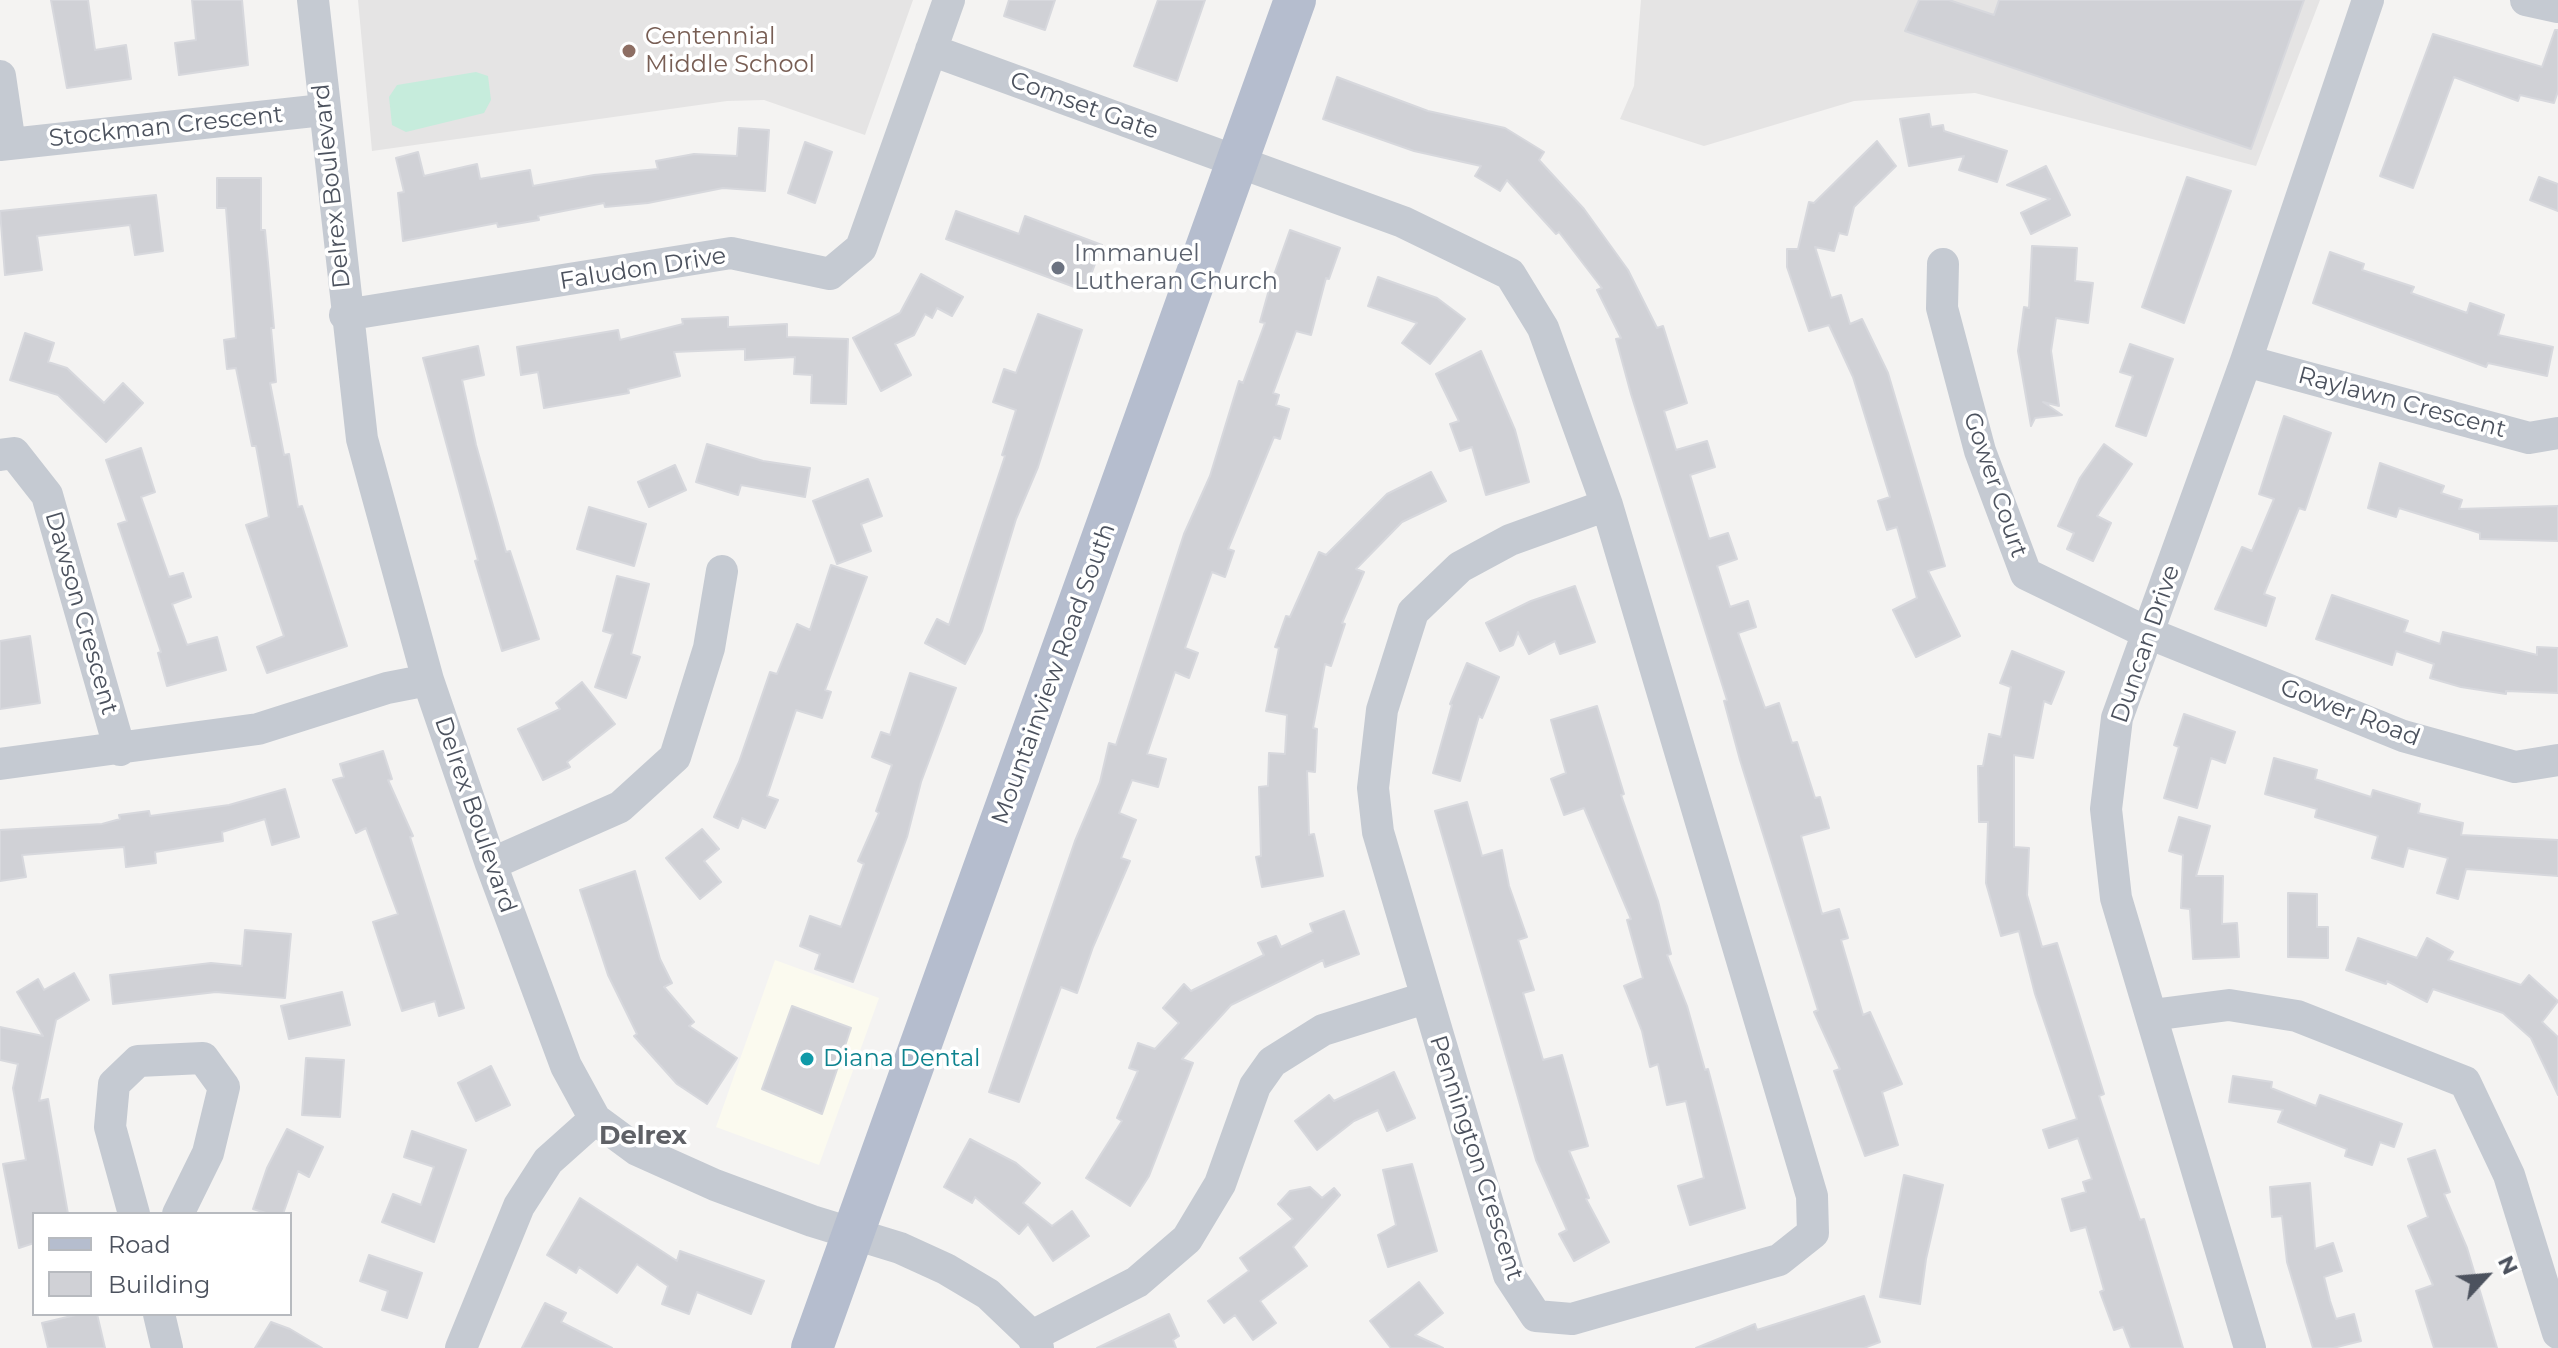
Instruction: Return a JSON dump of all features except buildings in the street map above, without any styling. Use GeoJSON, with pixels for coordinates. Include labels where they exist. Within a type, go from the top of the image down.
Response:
{"type":"FeatureCollection","features":[{"type":"Feature","properties":{"kind":"main road","name":"Mountainview Road South"},"geometry":{"type":"LineString","coordinates":[[812,1348],[1295,0]]}},
{"type":"Feature","properties":{"kind":"street","name":"Delrex Boulevard"},"geometry":{"type":"LineString","coordinates":[[313,0],[345,315],[362,439],[428,680],[491,864],[566,1066],[595,1119],[637,1150],[715,1185],[900,1248],[946,1269],[988,1294],[1035,1342]]}},
{"type":"Feature","properties":{"kind":"street","name":"Faludon Drive"},"geometry":{"type":"LineString","coordinates":[[345,315],[731,253],[830,274],[861,248],[949,0]]}},
{"type":"Feature","properties":{"kind":"street","name":"Duncan Drive"},"geometry":{"type":"LineString","coordinates":[[2250,1348],[2116,898],[2106,809],[2117,718],[2246,361],[2368,0]]}},
{"type":"Feature","properties":{"kind":"street"},"geometry":{"type":"LineString","coordinates":[[2526,0],[2558,7]]}},
{"type":"Feature","properties":{"kind":"street","name":"Comset Gate"},"geometry":{"type":"LineString","coordinates":[[931,50],[1236,162]]}},
{"type":"Feature","properties":{"kind":"street","name":"Stockman Crescent"},"geometry":{"type":"LineString","coordinates":[[0,76],[5,145],[323,110]]}},
{"type":"Feature","properties":{"kind":"street","name":"Pennington Crescent"},"geometry":{"type":"LineString","coordinates":[[1236,162],[1403,222],[1510,274],[1543,328],[1607,505],[1812,1196],[1813,1233],[1779,1260],[1572,1319],[1536,1316],[1509,1275],[1378,832],[1373,788],[1382,710],[1413,612],[1460,567],[1472,560],[1510,540],[1607,505]]}},
{"type":"Feature","properties":{"kind":"street","name":"Gower Court"},"geometry":{"type":"LineString","coordinates":[[1943,264],[1942,308],[1980,451],[2026,574],[2148,633]]}},
{"type":"Feature","properties":{"kind":"street","name":"Raylawn Crescent"},"geometry":{"type":"LineString","coordinates":[[2246,361],[2529,438],[2558,433]]}},
{"type":"Feature","properties":{"kind":"street","name":"Dawson Crescent"},"geometry":{"type":"LineString","coordinates":[[0,455],[14,453],[47,495],[120,750]]}},
{"type":"Feature","properties":{"kind":"street"},"geometry":{"type":"LineString","coordinates":[[491,864],[620,807],[675,757],[709,648],[722,571]]}},
{"type":"Feature","properties":{"kind":"street","name":"Gower Road"},"geometry":{"type":"LineString","coordinates":[[2148,633],[2403,736],[2515,767],[2558,760]]}},
{"type":"Feature","properties":{"kind":"street","name":"Dawson Crescent"},"geometry":{"type":"LineString","coordinates":[[0,764],[258,729],[387,688],[428,680]]}},
{"type":"Feature","properties":{"kind":"street"},"geometry":{"type":"LineString","coordinates":[[1035,1342],[1137,1282],[1187,1239],[1220,1184],[1255,1086],[1272,1062],[1323,1030],[1425,998]]}},
{"type":"Feature","properties":{"kind":"street"},"geometry":{"type":"LineString","coordinates":[[2152,1015],[2229,1005],[2297,1016],[2465,1082],[2509,1175],[2558,1333]]}},
{"type":"Feature","properties":{"kind":"street"},"geometry":{"type":"LineString","coordinates":[[133,1212],[110,1127],[114,1084],[138,1061],[203,1058],[224,1087],[208,1153],[179,1212]]}},
{"type":"Feature","properties":{"kind":"street"},"geometry":{"type":"LineString","coordinates":[[461,1348],[519,1206],[548,1161],[595,1119]]}},
{"type":"Feature","properties":{"kind":"street"},"geometry":{"type":"LineString","coordinates":[[159,1316],[167,1348]]}},
{"type":"Feature","properties":{"kind":"shaded area","name":"Centennial Middle School"},"geometry":{"type":"Polygon","coordinates":[[[358,0],[913,0],[865,135],[764,100],[727,101],[372,151],[358,0]]]}},
{"type":"Feature","properties":{"kind":"shaded area"},"geometry":{"type":"Polygon","coordinates":[[[1641,0],[2320,0],[2256,166],[1975,93],[1854,101],[1704,146],[1620,119],[1634,86],[1641,0]]]}},
{"type":"Feature","properties":{"kind":"shaded area"},"geometry":{"type":"Polygon","coordinates":[[[775,960],[879,998],[819,1165],[716,1127],[775,960]]]}},
{"type":"Feature","properties":{"kind":"green space"},"geometry":{"type":"Polygon","coordinates":[[[476,72],[488,76],[491,100],[484,113],[406,132],[392,125],[389,97],[397,85],[476,72]]]}},
{"type":"Feature","properties":{"kind":"place","name":"Centennial Middle School"},"geometry":{"type":"Point","coordinates":[629,51]}},
{"type":"Feature","properties":{"kind":"place","name":"Immanuel Lutheran Church"},"geometry":{"type":"Point","coordinates":[1058,268]}},
{"type":"Feature","properties":{"kind":"place","name":"Diana Dental"},"geometry":{"type":"Point","coordinates":[807,1059]}},
{"type":"Feature","properties":{"kind":"district","name":"Delrex"},"geometry":{"type":"Point","coordinates":[643,1136]}}]}
